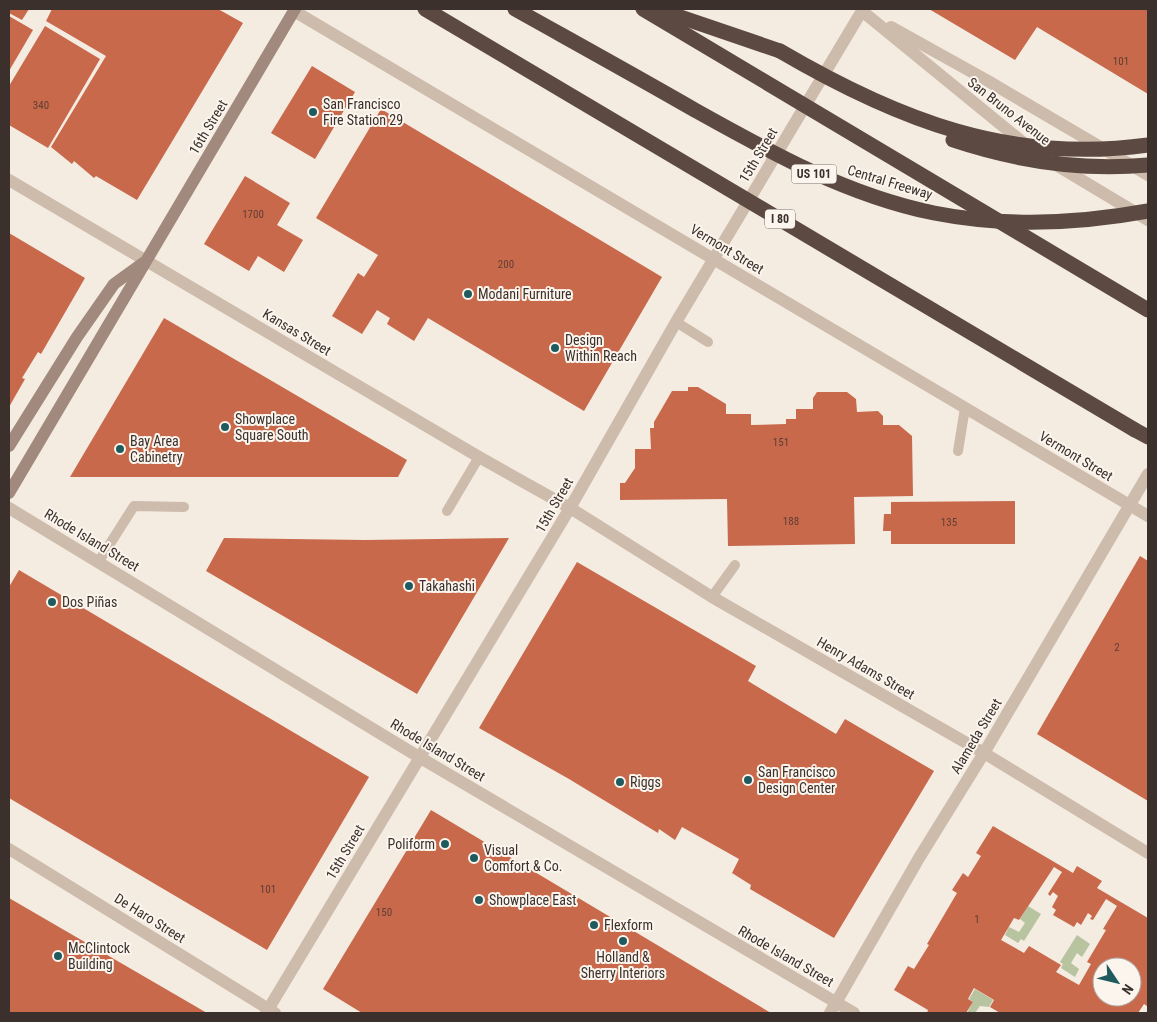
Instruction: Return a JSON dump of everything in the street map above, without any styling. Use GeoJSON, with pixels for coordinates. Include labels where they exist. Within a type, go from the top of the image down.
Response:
{"type":"FeatureCollection","features":[{"type":"Feature","properties":{"kind":"highway","name":"I 80"},"geometry":{"type":"LineString","coordinates":[[425,9],[1148,437]]}},
{"type":"Feature","properties":{"kind":"highway","name":"Central Freeway"},"geometry":{"type":"LineString","coordinates":[[515,9],[770,151],[836,183],[884,200],[934,213],[1019,222],[1076,221],[1148,211]]}},
{"type":"Feature","properties":{"kind":"highway"},"geometry":{"type":"LineString","coordinates":[[643,9],[1148,310]]}},
{"type":"Feature","properties":{"kind":"highway"},"geometry":{"type":"LineString","coordinates":[[657,9],[780,51],[915,125],[960,142],[1005,156],[1037,162],[1104,167],[1148,166]]}},
{"type":"Feature","properties":{"kind":"highway"},"geometry":{"type":"LineString","coordinates":[[859,94],[946,129],[1008,143],[1042,148],[1072,149],[1103,149],[1148,145]]}},
{"type":"Feature","properties":{"kind":"main road","name":"16th Street"},"geometry":{"type":"LineString","coordinates":[[9,493],[294,9]]}},
{"type":"Feature","properties":{"kind":"main road","name":"16th Street"},"geometry":{"type":"LineString","coordinates":[[9,446],[76,337],[114,284],[147,260]]}},
{"type":"Feature","properties":{"kind":"street","name":"Vermont Street"},"geometry":{"type":"LineString","coordinates":[[294,9],[1148,516]]}},
{"type":"Feature","properties":{"kind":"street","name":"15th Street"},"geometry":{"type":"LineString","coordinates":[[270,1012],[419,757],[570,508],[676,322],[861,9]]}},
{"type":"Feature","properties":{"kind":"street","name":"San Bruno Avenue"},"geometry":{"type":"LineString","coordinates":[[861,9],[1148,175]]}},
{"type":"Feature","properties":{"kind":"street","name":"San Bruno Avenue"},"geometry":{"type":"LineString","coordinates":[[861,9],[1034,152],[1148,220]]}},
{"type":"Feature","properties":{"kind":"street","name":"Kansas Street"},"geometry":{"type":"LineString","coordinates":[[9,180],[478,457],[570,508]]}},
{"type":"Feature","properties":{"kind":"street","name":"Alameda Street"},"geometry":{"type":"LineString","coordinates":[[833,1008],[1148,474]]}},
{"type":"Feature","properties":{"kind":"street","name":"Rhode Island Street"},"geometry":{"type":"LineString","coordinates":[[9,508],[833,1008],[854,1013]]}},
{"type":"Feature","properties":{"kind":"street","name":"Henry Adams Street"},"geometry":{"type":"LineString","coordinates":[[570,508],[712,597],[984,753],[1148,854]]}},
{"type":"Feature","properties":{"kind":"street","name":"De Haro Street"},"geometry":{"type":"LineString","coordinates":[[9,849],[270,1012]]}},
{"type":"Feature","properties":{"kind":"lane"},"geometry":{"type":"LineString","coordinates":[[676,322],[708,342]]}},
{"type":"Feature","properties":{"kind":"lane"},"geometry":{"type":"LineString","coordinates":[[958,450],[965,408]]}},
{"type":"Feature","properties":{"kind":"lane"},"geometry":{"type":"LineString","coordinates":[[447,511],[478,457]]}},
{"type":"Feature","properties":{"kind":"lane"},"geometry":{"type":"LineString","coordinates":[[99,561],[134,506],[184,506]]}},
{"type":"Feature","properties":{"kind":"lane"},"geometry":{"type":"LineString","coordinates":[[712,597],[735,565]]}},
{"type":"Feature","properties":{"kind":"green space"},"geometry":{"type":"Polygon","coordinates":[[[1028,906],[1041,914],[1024,941],[1021,939],[1018,943],[1005,935],[1009,927],[1019,932],[1025,923],[1020,919],[1028,906]]]}},
{"type":"Feature","properties":{"kind":"green space"},"geometry":{"type":"Polygon","coordinates":[[[1077,935],[1090,944],[1082,957],[1077,953],[1071,963],[1079,969],[1075,977],[1061,968],[1063,964],[1060,962],[1077,935]]]}},
{"type":"Feature","properties":{"kind":"green space"},"geometry":{"type":"Polygon","coordinates":[[[975,989],[993,1000],[989,1007],[980,1006],[975,1013],[967,1013],[973,1002],[969,999],[975,989]]]}},
{"type":"Feature","properties":{"kind":"building"},"geometry":{"type":"Polygon","coordinates":[[[9,9],[29,9],[22,20],[9,13],[9,9]]]}},
{"type":"Feature","properties":{"kind":"building"},"geometry":{"type":"Polygon","coordinates":[[[52,9],[218,9],[243,23],[137,200],[96,176],[94,178],[74,161],[72,164],[51,147],[106,56],[46,21],[52,9]]]}},
{"type":"Feature","properties":{"kind":"building"},"geometry":{"type":"Polygon","coordinates":[[[929,9],[1148,9],[1148,94],[1037,27],[1015,60],[929,9]]]}},
{"type":"Feature","properties":{"kind":"building"},"geometry":{"type":"Polygon","coordinates":[[[9,16],[33,30],[9,71],[9,16]]]}},
{"type":"Feature","properties":{"kind":"building"},"geometry":{"type":"Polygon","coordinates":[[[45,26],[100,59],[48,148],[9,125],[9,86],[45,26]]]}},
{"type":"Feature","properties":{"kind":"building","name":"San Francisco Fire Station 29"},"geometry":{"type":"Polygon","coordinates":[[[312,66],[355,92],[315,159],[271,133],[312,66]]]}},
{"type":"Feature","properties":{"kind":"building"},"geometry":{"type":"Polygon","coordinates":[[[381,109],[662,277],[584,411],[428,318],[414,341],[387,324],[390,318],[377,310],[362,334],[332,316],[358,273],[364,277],[378,255],[316,218],[381,109]]]}},
{"type":"Feature","properties":{"kind":"building"},"geometry":{"type":"Polygon","coordinates":[[[245,176],[290,203],[277,225],[303,240],[284,272],[258,256],[249,271],[204,244],[245,176]]]}},
{"type":"Feature","properties":{"kind":"building"},"geometry":{"type":"Polygon","coordinates":[[[9,233],[85,278],[41,354],[38,352],[22,378],[25,379],[9,407],[9,233]]]}},
{"type":"Feature","properties":{"kind":"building","name":"Showplace Square South"},"geometry":{"type":"Polygon","coordinates":[[[164,318],[407,460],[398,477],[70,477],[164,318]]]}},
{"type":"Feature","properties":{"kind":"building"},"geometry":{"type":"Polygon","coordinates":[[[688,387],[698,387],[726,404],[726,414],[751,414],[751,425],[786,424],[786,419],[796,419],[796,409],[813,409],[813,398],[817,392],[847,392],[856,399],[857,412],[878,411],[883,416],[883,425],[899,425],[912,436],[913,496],[854,497],[855,544],[728,546],[727,499],[620,500],[620,483],[625,483],[635,468],[635,449],[651,449],[650,428],[654,428],[654,422],[672,391],[688,391],[688,387]]]}},
{"type":"Feature","properties":{"kind":"building"},"geometry":{"type":"Polygon","coordinates":[[[1015,501],[1015,544],[891,544],[891,531],[883,531],[884,514],[891,514],[891,502],[1015,501]]]}},
{"type":"Feature","properties":{"kind":"building","name":"Takahashi"},"geometry":{"type":"Polygon","coordinates":[[[224,538],[365,540],[509,538],[417,694],[206,571],[224,538]]]}},
{"type":"Feature","properties":{"kind":"building"},"geometry":{"type":"Polygon","coordinates":[[[1140,556],[1148,561],[1148,801],[1037,734],[1140,556]]]}},
{"type":"Feature","properties":{"kind":"building"},"geometry":{"type":"Polygon","coordinates":[[[577,562],[756,666],[748,681],[836,734],[845,719],[934,771],[834,938],[750,889],[751,885],[732,873],[739,859],[682,827],[675,840],[659,829],[658,833],[569,779],[479,728],[577,562]]]}},
{"type":"Feature","properties":{"kind":"building"},"geometry":{"type":"Polygon","coordinates":[[[19,570],[369,777],[267,950],[9,798],[9,587],[19,570]]]}},
{"type":"Feature","properties":{"kind":"building","name":"Showplace East"},"geometry":{"type":"Polygon","coordinates":[[[431,810],[771,1013],[362,1013],[323,989],[431,810]]]}},
{"type":"Feature","properties":{"kind":"building"},"geometry":{"type":"Polygon","coordinates":[[[993,826],[1073,873],[1077,866],[1102,881],[1097,888],[1148,918],[1147,1006],[1144,1004],[1142,1007],[1138,1013],[1000,1013],[990,1007],[994,1000],[974,988],[968,999],[973,1002],[966,1013],[927,1013],[928,1010],[894,990],[908,966],[914,969],[929,945],[927,944],[957,893],[952,890],[963,873],[968,877],[981,856],[976,853],[993,826]],[[1054,867],[1019,920],[1014,918],[1001,940],[1024,953],[1029,946],[1061,965],[1056,972],[1079,985],[1091,964],[1087,962],[1106,930],[1103,929],[1117,906],[1106,899],[1093,920],[1090,919],[1092,916],[1088,913],[1081,925],[1077,922],[1074,927],[1053,915],[1056,910],[1052,907],[1058,896],[1053,892],[1050,896],[1048,894],[1062,872],[1054,867]]]}},
{"type":"Feature","properties":{"kind":"building","name":"McClintock Building"},"geometry":{"type":"Polygon","coordinates":[[[9,898],[207,1013],[9,1013],[9,898]]]}},
{"type":"Feature","properties":{"kind":"place","name":"San Francisco Fire Station 29"},"geometry":{"type":"Point","coordinates":[313,112]}},
{"type":"Feature","properties":{"kind":"place","name":"Modani Furniture"},"geometry":{"type":"Point","coordinates":[468,294]}},
{"type":"Feature","properties":{"kind":"place","name":"Design Within Reach"},"geometry":{"type":"Point","coordinates":[555,348]}},
{"type":"Feature","properties":{"kind":"place","name":"Showplace Square South"},"geometry":{"type":"Point","coordinates":[225,427]}},
{"type":"Feature","properties":{"kind":"place","name":"Bay Area Cabinetry"},"geometry":{"type":"Point","coordinates":[120,449]}},
{"type":"Feature","properties":{"kind":"place","name":"Takahashi"},"geometry":{"type":"Point","coordinates":[409,586]}},
{"type":"Feature","properties":{"kind":"place","name":"Dos Piñas"},"geometry":{"type":"Point","coordinates":[52,602]}},
{"type":"Feature","properties":{"kind":"place","name":"San Francisco Design Center"},"geometry":{"type":"Point","coordinates":[748,780]}},
{"type":"Feature","properties":{"kind":"place","name":"Riggs"},"geometry":{"type":"Point","coordinates":[620,782]}},
{"type":"Feature","properties":{"kind":"place","name":"Poliform"},"geometry":{"type":"Point","coordinates":[445,844]}},
{"type":"Feature","properties":{"kind":"place","name":"Visual Comfort & Co."},"geometry":{"type":"Point","coordinates":[474,858]}},
{"type":"Feature","properties":{"kind":"place","name":"Showplace East"},"geometry":{"type":"Point","coordinates":[479,900]}},
{"type":"Feature","properties":{"kind":"place","name":"Flexform"},"geometry":{"type":"Point","coordinates":[594,925]}},
{"type":"Feature","properties":{"kind":"place","name":"Holland & Sherry Interiors"},"geometry":{"type":"Point","coordinates":[623,941]}},
{"type":"Feature","properties":{"kind":"place","name":"McClintock Building"},"geometry":{"type":"Point","coordinates":[58,956]}}]}
